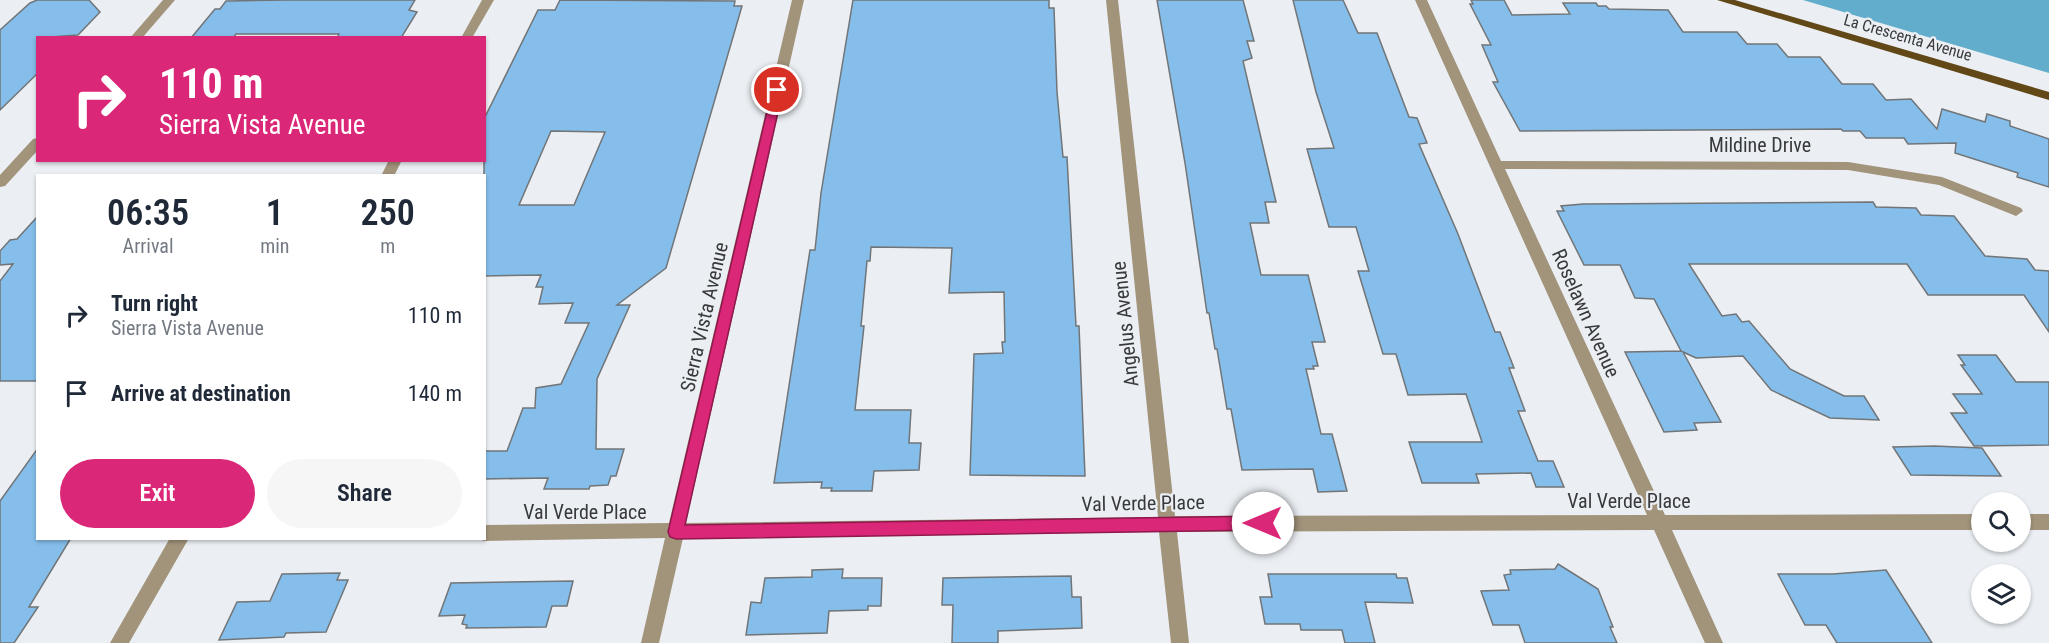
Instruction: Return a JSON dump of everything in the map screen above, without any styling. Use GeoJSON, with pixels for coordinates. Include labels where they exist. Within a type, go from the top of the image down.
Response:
{"type":"FeatureCollection","features":[{"type":"Feature","properties":{"kind":"main road","name":"La Crescenta Avenue"},"geometry":{"type":"LineString","coordinates":[[1723,0],[2049,96]]}},
{"type":"Feature","properties":{"kind":"street"},"geometry":{"type":"LineString","coordinates":[[137,36],[169,0]]}},
{"type":"Feature","properties":{"kind":"street"},"geometry":{"type":"LineString","coordinates":[[467,36],[488,0]]}},
{"type":"Feature","properties":{"kind":"street","name":"Sierra Vista Avenue"},"geometry":{"type":"LineString","coordinates":[[650,643],[798,0]]}},
{"type":"Feature","properties":{"kind":"street","name":"Angelus Avenue"},"geometry":{"type":"LineString","coordinates":[[1112,0],[1180,643]]}},
{"type":"Feature","properties":{"kind":"street","name":"Roselawn Avenue"},"geometry":{"type":"LineString","coordinates":[[1421,0],[1714,643]]}},
{"type":"Feature","properties":{"kind":"street"},"geometry":{"type":"LineString","coordinates":[[0,183],[36,144]]}},
{"type":"Feature","properties":{"kind":"street","name":"Mildine Drive"},"geometry":{"type":"LineString","coordinates":[[1496,165],[1848,165],[1942,181],[2016,211]]}},
{"type":"Feature","properties":{"kind":"street","name":"Val Verde Place"},"geometry":{"type":"LineString","coordinates":[[486,533],[1167,524],[1971,522]]}},
{"type":"Feature","properties":{"kind":"street"},"geometry":{"type":"LineString","coordinates":[[2031,522],[2049,522]]}},
{"type":"Feature","properties":{"kind":"street"},"geometry":{"type":"LineString","coordinates":[[119,643],[179,540]]}},
{"type":"Feature","properties":{"kind":"water"},"geometry":{"type":"Polygon","coordinates":[[[1803,0],[2049,0],[2049,73],[1803,0]]]}},
{"type":"Feature","properties":{"kind":"building"},"geometry":{"type":"Polygon","coordinates":[[[37,0],[89,0],[100,12],[78,35],[36,36],[36,75],[0,110],[0,30],[30,3],[37,0]]]}},
{"type":"Feature","properties":{"kind":"building"},"geometry":{"type":"Polygon","coordinates":[[[415,0],[409,10],[417,12],[402,36],[236,34],[234,36],[193,36],[215,9],[220,9],[226,1],[415,0]]]}},
{"type":"Feature","properties":{"kind":"building"},"geometry":{"type":"Polygon","coordinates":[[[560,0],[735,1],[734,6],[742,6],[666,268],[617,305],[630,305],[597,379],[596,449],[624,449],[616,476],[611,476],[608,485],[590,486],[589,489],[544,489],[548,478],[486,479],[486,451],[507,451],[523,408],[535,408],[536,388],[561,384],[589,323],[565,323],[573,303],[539,304],[543,287],[536,287],[541,275],[486,276],[484,162],[486,162],[486,115],[538,10],[555,10],[560,0]],[[551,131],[519,205],[574,205],[605,132],[551,131]]]}},
{"type":"Feature","properties":{"kind":"building"},"geometry":{"type":"Polygon","coordinates":[[[853,0],[1049,0],[1049,8],[1054,8],[1057,92],[1063,157],[1067,157],[1076,326],[1079,326],[1085,476],[970,475],[974,354],[1003,353],[1002,342],[1005,342],[1004,292],[949,293],[952,248],[871,247],[870,261],[867,261],[861,326],[864,326],[855,410],[911,410],[909,443],[921,443],[919,470],[874,471],[872,491],[831,491],[832,488],[821,488],[822,482],[774,483],[810,250],[815,250],[821,193],[853,0]]]}},
{"type":"Feature","properties":{"kind":"building"},"geometry":{"type":"Polygon","coordinates":[[[1157,0],[1243,0],[1254,41],[1247,41],[1252,58],[1243,61],[1276,202],[1265,202],[1269,223],[1250,223],[1261,275],[1308,275],[1325,342],[1312,342],[1318,366],[1313,366],[1314,369],[1306,369],[1321,434],[1332,434],[1347,491],[1318,492],[1313,469],[1242,470],[1231,409],[1227,409],[1217,349],[1215,349],[1209,313],[1207,313],[1185,163],[1157,0]]]}},
{"type":"Feature","properties":{"kind":"building"},"geometry":{"type":"Polygon","coordinates":[[[1293,0],[1343,0],[1358,33],[1377,33],[1409,117],[1417,118],[1427,143],[1419,144],[1458,234],[1495,332],[1500,332],[1514,368],[1509,368],[1525,411],[1518,411],[1538,461],[1553,461],[1564,487],[1536,487],[1531,473],[1476,474],[1479,483],[1422,483],[1409,442],[1482,442],[1466,394],[1408,395],[1396,354],[1383,354],[1358,271],[1369,271],[1356,227],[1329,227],[1307,149],[1334,148],[1316,92],[1293,0]]]}},
{"type":"Feature","properties":{"kind":"building"},"geometry":{"type":"Polygon","coordinates":[[[1471,0],[1504,0],[1512,15],[1570,14],[1563,3],[1596,3],[1598,6],[1606,6],[1609,9],[1668,10],[1683,32],[1737,32],[1747,44],[1777,44],[1788,57],[1820,57],[1842,84],[1873,84],[1886,100],[1911,99],[1937,129],[1942,109],[1985,122],[1987,114],[2010,121],[2010,126],[2049,139],[2049,187],[2017,177],[2018,173],[1955,153],[1956,143],[1908,144],[1904,138],[1866,138],[1860,131],[1841,129],[1520,131],[1493,82],[1498,82],[1482,45],[1491,45],[1470,4],[1473,4],[1471,0]]]}},
{"type":"Feature","properties":{"kind":"building"},"geometry":{"type":"Polygon","coordinates":[[[1873,202],[1876,207],[1916,208],[1921,215],[1954,216],[1985,256],[2027,259],[2035,270],[2049,271],[2049,332],[2024,295],[1928,295],[1907,264],[1689,264],[1722,316],[1736,314],[1742,322],[1749,321],[1790,369],[1844,396],[1864,396],[1879,420],[1830,418],[1771,390],[1743,356],[1696,358],[1683,352],[1721,422],[1694,423],[1697,430],[1664,432],[1625,352],[1681,351],[1654,299],[1635,298],[1620,265],[1584,265],[1557,211],[1564,211],[1561,206],[1583,204],[1873,202]]]}},
{"type":"Feature","properties":{"kind":"building"},"geometry":{"type":"Polygon","coordinates":[[[36,218],[36,381],[0,381],[0,281],[13,264],[0,265],[0,251],[10,240],[17,239],[36,218]]]}},
{"type":"Feature","properties":{"kind":"building"},"geometry":{"type":"Polygon","coordinates":[[[1958,355],[1996,355],[2016,382],[2049,382],[2049,445],[1974,446],[1951,413],[1967,413],[1953,394],[1982,394],[1961,365],[1965,365],[1958,355]]]}},
{"type":"Feature","properties":{"kind":"building"},"geometry":{"type":"Polygon","coordinates":[[[1893,447],[1982,448],[2001,476],[1911,475],[1893,447]]]}},
{"type":"Feature","properties":{"kind":"building"},"geometry":{"type":"Polygon","coordinates":[[[36,451],[36,540],[70,540],[29,607],[38,607],[14,643],[0,643],[0,501],[36,451]]]}},
{"type":"Feature","properties":{"kind":"building"},"geometry":{"type":"Polygon","coordinates":[[[1558,564],[1598,589],[1617,643],[1525,643],[1519,625],[1493,625],[1481,591],[1509,590],[1504,575],[1511,574],[1510,570],[1555,569],[1558,564]]]}},
{"type":"Feature","properties":{"kind":"building"},"geometry":{"type":"Polygon","coordinates":[[[843,569],[842,578],[882,578],[881,606],[868,606],[868,610],[829,611],[827,633],[746,635],[751,602],[761,603],[765,578],[812,577],[812,570],[843,569]]]}},
{"type":"Feature","properties":{"kind":"building"},"geometry":{"type":"Polygon","coordinates":[[[1886,570],[1932,643],[1837,643],[1826,625],[1805,625],[1778,574],[1833,574],[1886,570]]]}},
{"type":"Feature","properties":{"kind":"building"},"geometry":{"type":"Polygon","coordinates":[[[340,573],[337,580],[348,580],[326,632],[286,633],[284,637],[219,640],[237,602],[270,601],[282,574],[340,573]]]}},
{"type":"Feature","properties":{"kind":"building"},"geometry":{"type":"Polygon","coordinates":[[[1268,574],[1396,574],[1397,578],[1407,578],[1413,603],[1365,602],[1375,643],[1345,643],[1342,630],[1301,630],[1300,624],[1265,624],[1260,597],[1272,597],[1268,574]]]}},
{"type":"Feature","properties":{"kind":"building"},"geometry":{"type":"Polygon","coordinates":[[[1071,576],[1072,597],[1081,597],[1082,628],[998,631],[998,643],[952,643],[953,605],[942,605],[943,578],[1071,576]]]}},
{"type":"Feature","properties":{"kind":"building"},"geometry":{"type":"Polygon","coordinates":[[[573,581],[567,606],[552,606],[546,627],[466,628],[467,625],[462,624],[465,615],[439,616],[451,583],[573,581]]]}},
{"type":"Feature","properties":{"kind":"route"},"geometry":{"type":"LineString","coordinates":[[777,90],[676,532],[1263,523]]}}]}
